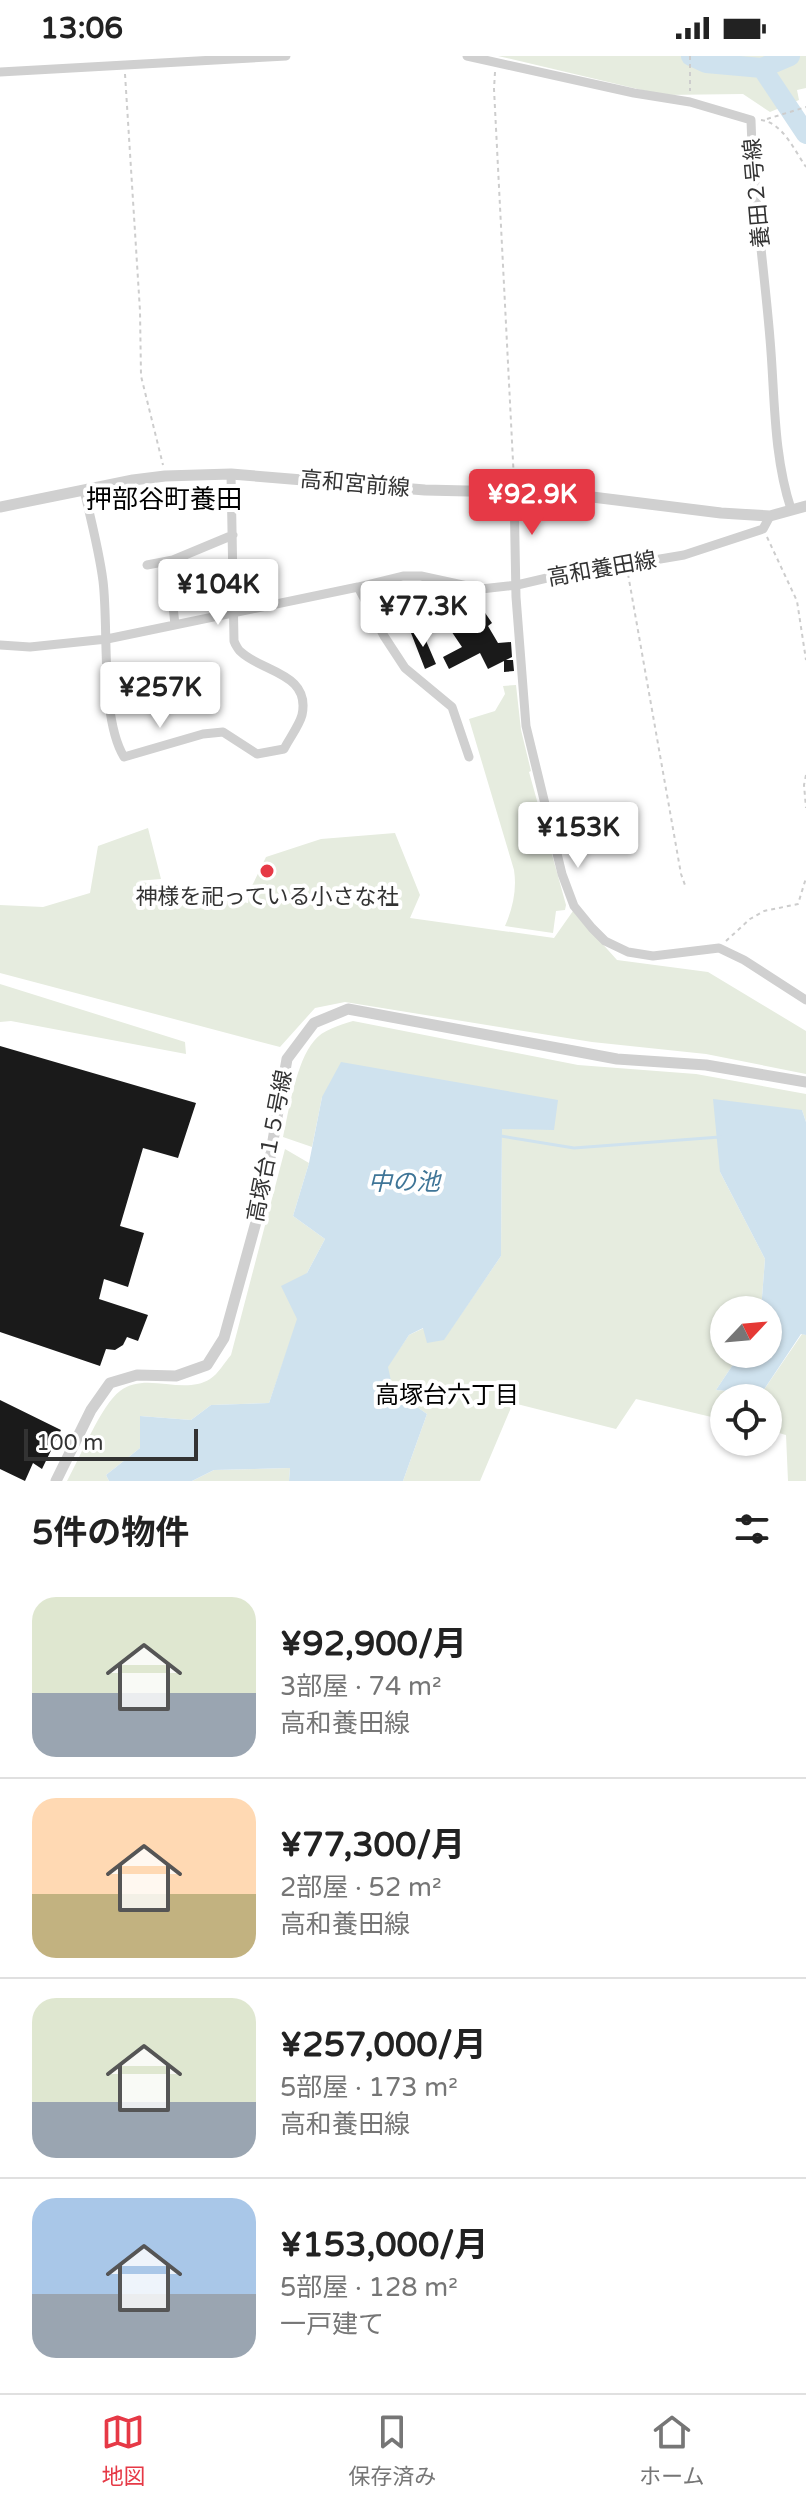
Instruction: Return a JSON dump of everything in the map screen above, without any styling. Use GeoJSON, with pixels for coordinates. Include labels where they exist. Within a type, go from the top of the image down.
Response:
{"type":"FeatureCollection","features":[{"type":"Feature","properties":{"kind":"street"},"geometry":{"type":"LineString","coordinates":[[0,72],[286,56]]}},
{"type":"Feature","properties":{"kind":"street","name":"養田２号線"},"geometry":{"type":"LineString","coordinates":[[467,56],[634,93],[690,102],[751,120],[771,379],[783,485],[791,509]]}},
{"type":"Feature","properties":{"kind":"street"},"geometry":{"type":"LineString","coordinates":[[84,490],[103,581],[110,717],[115,744],[124,757],[203,734],[223,732],[257,754],[284,749],[302,716],[301,696],[295,684],[281,673],[240,652],[234,641],[231,474]]}},
{"type":"Feature","properties":{"kind":"street","name":"高和宮前線"},"geometry":{"type":"LineString","coordinates":[[0,507],[165,476],[231,474],[425,490],[560,493],[770,516],[806,506]]}},
{"type":"Feature","properties":{"kind":"street"},"geometry":{"type":"LineString","coordinates":[[514,490],[516,597],[526,726],[562,874],[574,906],[605,941],[628,952],[653,956],[719,948],[744,960],[806,1000]]}},
{"type":"Feature","properties":{"kind":"street"},"geometry":{"type":"LineString","coordinates":[[763,529],[770,516]]}},
{"type":"Feature","properties":{"kind":"street","name":"高和養田線"},"geometry":{"type":"LineString","coordinates":[[0,645],[30,647],[107,639],[403,576],[421,576],[481,589],[517,585],[684,555],[763,529]]}},
{"type":"Feature","properties":{"kind":"street"},"geometry":{"type":"LineString","coordinates":[[147,565],[173,560],[233,535]]}},
{"type":"Feature","properties":{"kind":"street"},"geometry":{"type":"LineString","coordinates":[[173,560],[180,599],[173,606],[175,625]]}},
{"type":"Feature","properties":{"kind":"street"},"geometry":{"type":"LineString","coordinates":[[358,587],[405,668],[452,707],[469,757]]}},
{"type":"Feature","properties":{"kind":"street","name":"高塚台１５号線"},"geometry":{"type":"LineString","coordinates":[[56,1481],[91,1410],[110,1383],[137,1375],[176,1376],[207,1365],[224,1338],[264,1193],[287,1059],[314,1023],[348,1009],[617,1059],[706,1065],[806,1082]]}},
{"type":"Feature","properties":{"kind":"lane"},"geometry":{"type":"LineString","coordinates":[[180,599],[201,599],[234,582]]}},
{"type":"Feature","properties":{"kind":"path"},"geometry":{"type":"LineString","coordinates":[[690,56],[690,102]]}},
{"type":"Feature","properties":{"kind":"path"},"geometry":{"type":"LineString","coordinates":[[496,62],[495,121],[514,490]]}},
{"type":"Feature","properties":{"kind":"path"},"geometry":{"type":"LineString","coordinates":[[124,65],[141,376],[165,476]]}},
{"type":"Feature","properties":{"kind":"path"},"geometry":{"type":"LineString","coordinates":[[751,120],[766,120],[806,108]]}},
{"type":"Feature","properties":{"kind":"path"},"geometry":{"type":"LineString","coordinates":[[766,120],[782,130],[806,167]]}},
{"type":"Feature","properties":{"kind":"path"},"geometry":{"type":"LineString","coordinates":[[763,529],[797,601],[806,660]]}},
{"type":"Feature","properties":{"kind":"path"},"geometry":{"type":"LineString","coordinates":[[627,565],[681,874],[686,888]]}},
{"type":"Feature","properties":{"kind":"path"},"geometry":{"type":"LineString","coordinates":[[806,775],[806,808]]}},
{"type":"Feature","properties":{"kind":"path"},"geometry":{"type":"LineString","coordinates":[[719,948],[750,919],[764,911],[798,904],[806,878]]}},
{"type":"Feature","properties":{"kind":"shaded area"},"geometry":{"type":"Polygon","coordinates":[[[498,56],[806,56],[806,88],[797,90],[799,100],[770,112],[743,94],[663,95],[498,56]]]}},
{"type":"Feature","properties":{"kind":"shaded area"},"geometry":{"type":"Polygon","coordinates":[[[516,685],[529,772],[566,905],[565,910],[556,911],[553,933],[505,926],[514,898],[514,870],[469,719],[495,711],[505,694],[503,686],[516,685]]]}},
{"type":"Feature","properties":{"kind":"shaded area"},"geometry":{"type":"Polygon","coordinates":[[[148,828],[161,879],[137,881],[248,903],[250,890],[266,857],[321,839],[395,833],[420,895],[410,918],[554,938],[573,911],[617,960],[708,972],[806,1031],[806,1074],[706,1054],[592,1042],[345,1002],[315,1008],[280,1047],[0,973],[0,905],[43,907],[90,893],[98,846],[148,828]]]}},
{"type":"Feature","properties":{"kind":"shaded area"},"geometry":{"type":"Polygon","coordinates":[[[0,984],[185,1042],[186,1054],[11,1021],[0,1022],[0,984]]]}},
{"type":"Feature","properties":{"kind":"shaded area"},"geometry":{"type":"Polygon","coordinates":[[[353,1021],[578,1065],[696,1074],[806,1094],[806,1122],[802,1110],[720,1172],[765,1259],[762,1296],[710,1296],[710,1368],[731,1368],[720,1384],[710,1384],[710,1417],[636,1399],[616,1429],[513,1403],[480,1481],[403,1481],[427,1414],[392,1390],[387,1367],[409,1335],[424,1328],[444,1339],[501,1256],[502,1128],[322,1097],[312,1147],[283,1137],[302,1061],[314,1041],[332,1028],[353,1021]]]}},
{"type":"Feature","properties":{"kind":"shaded area"},"geometry":{"type":"Polygon","coordinates":[[[285,1149],[309,1163],[293,1216],[325,1239],[307,1273],[298,1319],[269,1403],[211,1405],[191,1420],[140,1416],[140,1448],[106,1475],[109,1481],[67,1481],[98,1420],[120,1391],[141,1383],[199,1384],[213,1377],[231,1355],[285,1149]]]}},
{"type":"Feature","properties":{"kind":"shaded area"},"geometry":{"type":"Polygon","coordinates":[[[802,1334],[806,1335],[806,1481],[788,1481],[786,1435],[782,1434],[782,1384],[768,1384],[779,1368],[782,1368],[802,1334]]]}},
{"type":"Feature","properties":{"kind":"shaded area"},"geometry":{"type":"Polygon","coordinates":[[[290,1468],[289,1481],[192,1481],[214,1470],[290,1468]]]}},
{"type":"Feature","properties":{"kind":"water","name":"中の池"},"geometry":{"type":"Polygon","coordinates":[[[341,1062],[558,1100],[554,1130],[502,1129],[501,1256],[444,1340],[427,1343],[423,1328],[409,1335],[388,1367],[393,1390],[427,1414],[403,1481],[289,1481],[290,1468],[214,1470],[192,1481],[109,1481],[106,1475],[140,1448],[140,1416],[191,1420],[211,1405],[269,1403],[297,1319],[281,1286],[307,1273],[325,1239],[293,1216],[309,1163],[322,1097],[341,1062]]]}},
{"type":"Feature","properties":{"kind":"water"},"geometry":{"type":"Polygon","coordinates":[[[713,1099],[802,1110],[806,1122],[806,1335],[801,1334],[782,1362],[782,1296],[762,1296],[765,1259],[720,1172],[713,1099]]]}},
{"type":"Feature","properties":{"kind":"water"},"geometry":{"type":"Polygon","coordinates":[[[731,1368],[778,1368],[768,1384],[720,1384],[731,1368]]]}},
{"type":"Feature","properties":{"kind":"building"},"geometry":{"type":"Polygon","coordinates":[[[443,593],[450,607],[462,598],[466,604],[475,598],[492,623],[488,626],[498,643],[511,642],[512,657],[506,660],[513,660],[514,671],[504,672],[504,661],[488,669],[480,653],[449,669],[443,657],[462,647],[443,619],[427,626],[417,605],[443,593]]]}},
{"type":"Feature","properties":{"kind":"building"},"geometry":{"type":"Polygon","coordinates":[[[421,629],[436,664],[425,669],[411,633],[421,629]]]}},
{"type":"Feature","properties":{"kind":"building"},"geometry":{"type":"Polygon","coordinates":[[[0,1046],[196,1103],[178,1158],[143,1148],[120,1226],[144,1233],[128,1287],[104,1279],[99,1299],[148,1315],[138,1341],[127,1337],[123,1345],[115,1350],[106,1349],[100,1366],[0,1332],[0,1046]]]}},
{"type":"Feature","properties":{"kind":"building"},"geometry":{"type":"Polygon","coordinates":[[[0,1400],[61,1430],[42,1469],[33,1463],[25,1481],[0,1469],[0,1400]]]}},
{"type":"Feature","properties":{"kind":"waterway"},"geometry":{"type":"LineString","coordinates":[[691,56],[706,63],[762,68],[790,56]]}},
{"type":"Feature","properties":{"kind":"waterway"},"geometry":{"type":"LineString","coordinates":[[762,68],[806,134]]}},
{"type":"Feature","properties":{"kind":"waterway"},"geometry":{"type":"LineString","coordinates":[[501,1136],[574,1148],[720,1137]]}},
{"type":"Feature","properties":{"kind":"place","name":"神様を祀っている小さな社"},"geometry":{"type":"Point","coordinates":[267,871]}},
{"type":"Feature","properties":{"kind":"district","name":"押部谷町養田"},"geometry":{"type":"Point","coordinates":[164,499]}},
{"type":"Feature","properties":{"kind":"district","name":"高塚台六丁目"},"geometry":{"type":"Point","coordinates":[447,1395]}}]}
